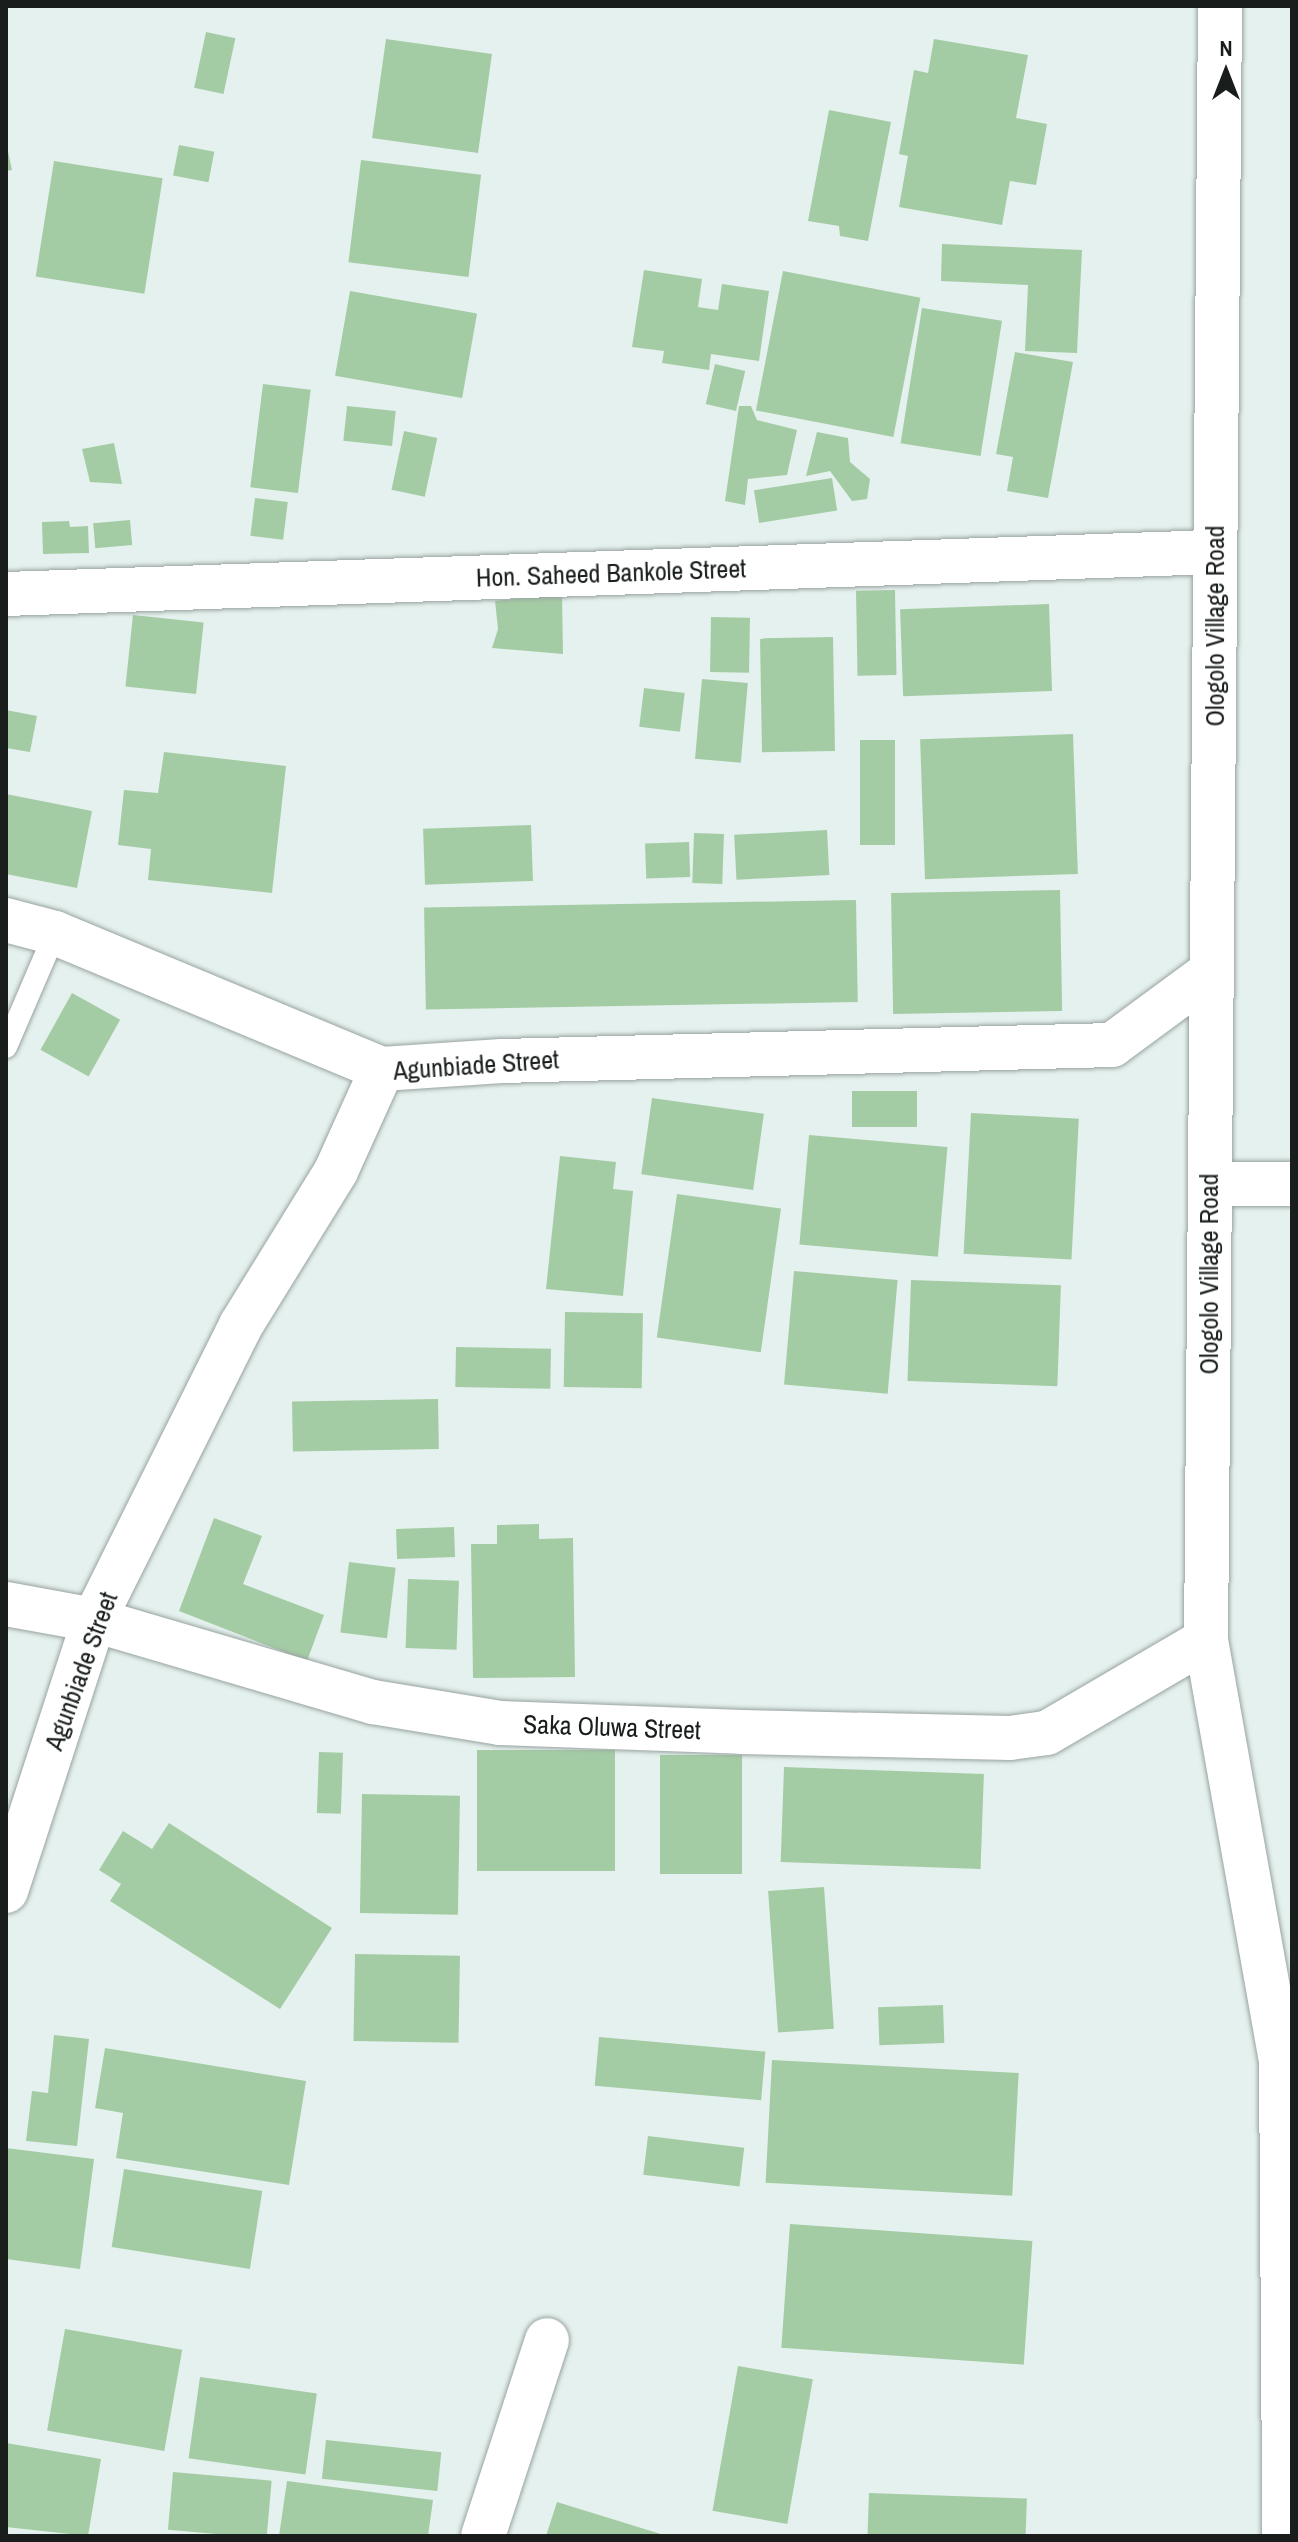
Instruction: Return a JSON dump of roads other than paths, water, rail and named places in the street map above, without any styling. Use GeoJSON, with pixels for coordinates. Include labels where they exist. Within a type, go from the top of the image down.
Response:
{"type":"FeatureCollection","features":[{"type":"Feature","properties":{"kind":"street","name":"Ologolo Village Road"},"geometry":{"type":"LineString","coordinates":[[1220,6],[1206,1640],[1281,2060],[1284,2536]]}},
{"type":"Feature","properties":{"kind":"street","name":"Hon. Saheed Bankole Street"},"geometry":{"type":"LineString","coordinates":[[6,594],[1215,552]]}},
{"type":"Feature","properties":{"kind":"street"},"geometry":{"type":"LineString","coordinates":[[6,920],[55,933],[382,1069]]}},
{"type":"Feature","properties":{"kind":"street","name":"Agunbiade Street"},"geometry":{"type":"LineString","coordinates":[[6,1891],[94,1620],[241,1325],[336,1171],[382,1069],[502,1061],[1112,1045],[1211,972]]}},
{"type":"Feature","properties":{"kind":"street"},"geometry":{"type":"LineString","coordinates":[[1210,1184],[1292,1184]]}},
{"type":"Feature","properties":{"kind":"street","name":"Saka Oluwa Street"},"geometry":{"type":"LineString","coordinates":[[6,1604],[94,1620],[373,1702],[500,1723],[994,1737],[1059,1728],[1206,1640]]}},
{"type":"Feature","properties":{"kind":"street"},"geometry":{"type":"LineString","coordinates":[[483,2536],[547,2340]]}},
{"type":"Feature","properties":{"kind":"lane"},"geometry":{"type":"LineString","coordinates":[[6,1047],[55,933]]}}]}
